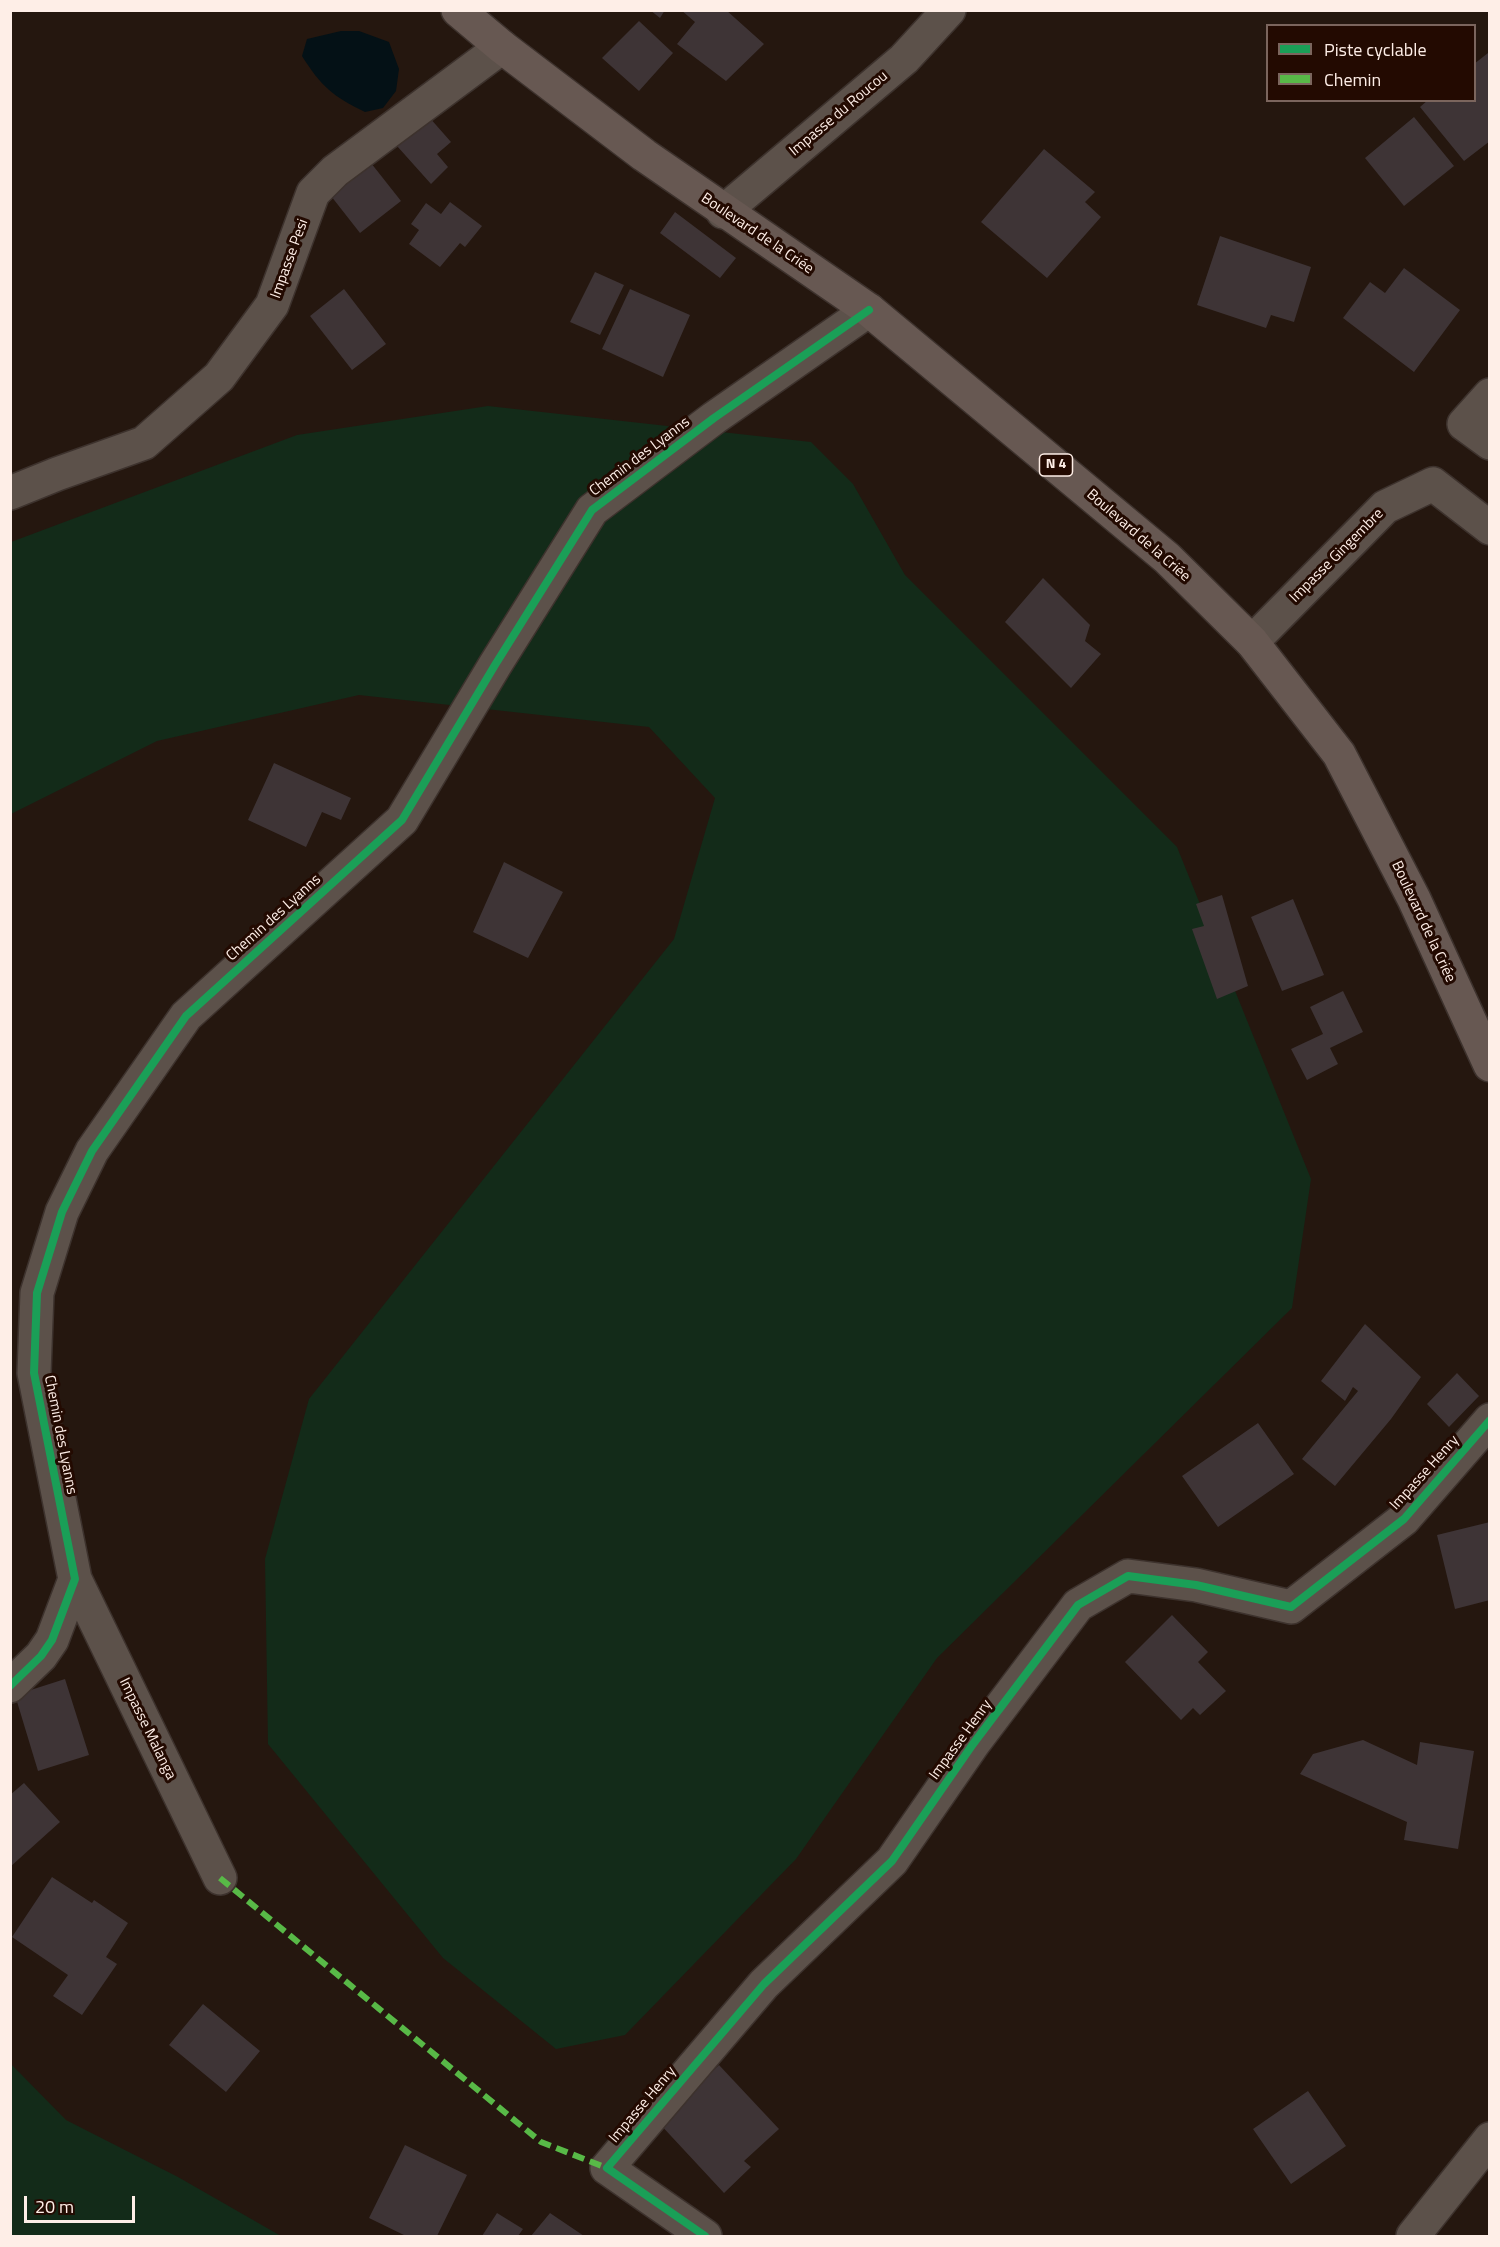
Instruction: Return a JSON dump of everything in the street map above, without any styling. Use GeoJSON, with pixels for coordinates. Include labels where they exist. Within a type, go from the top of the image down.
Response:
{"type":"FeatureCollection","features":[{"type":"Feature","properties":{"kind":"main road","name":"Boulevard de la Criée"},"geometry":{"type":"LineString","coordinates":[[458,10],[502,47],[644,155],[723,212],[869,310],[1167,558],[1252,642],[1339,754],[1414,900],[1490,1065]]}},
{"type":"Feature","properties":{"kind":"street","name":"Impasse du Roucou"},"geometry":{"type":"LineString","coordinates":[[723,212],[904,59],[949,10]]}},
{"type":"Feature","properties":{"kind":"street","name":"Impasse Pesi"},"geometry":{"type":"LineString","coordinates":[[10,494],[57,474],[144,443],[219,377],[272,306],[313,193],[335,171],[502,47]]}},
{"type":"Feature","properties":{"kind":"street","name":"Chemin des Lyanns"},"geometry":{"type":"LineString","coordinates":[[75,1579],[34,1373],[37,1293],[62,1212],[92,1151],[186,1016],[402,820],[592,510],[714,418],[869,310]]}},
{"type":"Feature","properties":{"kind":"street"},"geometry":{"type":"LineString","coordinates":[[1490,395],[1464,424],[1490,443]]}},
{"type":"Feature","properties":{"kind":"street","name":"Impasse Gingembre"},"geometry":{"type":"LineString","coordinates":[[1252,642],[1385,507],[1433,484],[1490,528]]}},
{"type":"Feature","properties":{"kind":"street","name":"Impasse Henry"},"geometry":{"type":"LineString","coordinates":[[705,2236],[608,2168],[764,1984],[892,1861],[973,1744],[1078,1605],[1128,1575],[1196,1586],[1291,1607],[1404,1519],[1490,1420]]}},
{"type":"Feature","properties":{"kind":"street"},"geometry":{"type":"LineString","coordinates":[[10,1686],[41,1656],[52,1640],[75,1579]]}},
{"type":"Feature","properties":{"kind":"street","name":"Impasse Malanga"},"geometry":{"type":"LineString","coordinates":[[75,1579],[220,1878]]}},
{"type":"Feature","properties":{"kind":"street"},"geometry":{"type":"LineString","coordinates":[[1413,2236],[1490,2139]]}},
{"type":"Feature","properties":{"kind":"green space"},"geometry":{"type":"Polygon","coordinates":[[[488,406],[811,442],[853,484],[905,575],[1177,847],[1311,1179],[1292,1308],[937,1658],[796,1859],[625,2035],[556,2049],[443,1958],[268,1744],[265,1559],[309,1399],[674,939],[715,798],[649,727],[359,695],[157,741],[11,814],[11,542],[297,435],[488,406]]]}},
{"type":"Feature","properties":{"kind":"green space"},"geometry":{"type":"Polygon","coordinates":[[[11,2064],[66,2120],[178,2177],[281,2236],[11,2236],[11,2064]]]}},
{"type":"Feature","properties":{"kind":"shaded area"},"geometry":{"type":"Polygon","coordinates":[[[341,31],[359,31],[389,42],[399,69],[396,91],[383,108],[365,112],[344,101],[322,83],[302,56],[307,39],[341,31]]]}},
{"type":"Feature","properties":{"kind":"building"},"geometry":{"type":"Polygon","coordinates":[[[650,10],[665,10],[660,18],[650,10]]]}},
{"type":"Feature","properties":{"kind":"building"},"geometry":{"type":"Polygon","coordinates":[[[681,10],[726,10],[764,44],[726,81],[677,44],[695,22],[681,10]]]}},
{"type":"Feature","properties":{"kind":"building"},"geometry":{"type":"Polygon","coordinates":[[[639,21],[673,53],[639,91],[602,58],[639,21]]]}},
{"type":"Feature","properties":{"kind":"building"},"geometry":{"type":"Polygon","coordinates":[[[1488,53],[1490,55],[1490,141],[1464,161],[1420,107],[1426,102],[1476,102],[1476,62],[1488,53]]]}},
{"type":"Feature","properties":{"kind":"building"},"geometry":{"type":"Polygon","coordinates":[[[429,117],[451,142],[437,154],[448,167],[431,184],[397,146],[429,117]]]}},
{"type":"Feature","properties":{"kind":"building"},"geometry":{"type":"Polygon","coordinates":[[[1414,117],[1454,166],[1404,206],[1365,158],[1414,117]]]}},
{"type":"Feature","properties":{"kind":"building"},"geometry":{"type":"Polygon","coordinates":[[[1044,149],[1095,192],[1085,202],[1101,217],[1047,278],[981,222],[1044,149]]]}},
{"type":"Feature","properties":{"kind":"building"},"geometry":{"type":"Polygon","coordinates":[[[371,163],[401,201],[360,233],[331,196],[371,163]]]}},
{"type":"Feature","properties":{"kind":"building"},"geometry":{"type":"Polygon","coordinates":[[[450,202],[482,226],[465,247],[460,243],[440,267],[409,244],[419,230],[411,224],[426,203],[441,214],[450,202]]]}},
{"type":"Feature","properties":{"kind":"building"},"geometry":{"type":"Polygon","coordinates":[[[675,212],[736,258],[720,278],[660,233],[675,212]]]}},
{"type":"Feature","properties":{"kind":"building"},"geometry":{"type":"Polygon","coordinates":[[[1220,236],[1311,267],[1294,322],[1271,315],[1266,328],[1197,305],[1220,236]]]}},
{"type":"Feature","properties":{"kind":"building"},"geometry":{"type":"Polygon","coordinates":[[[1404,268],[1460,310],[1414,372],[1343,318],[1370,282],[1385,293],[1404,268]]]}},
{"type":"Feature","properties":{"kind":"building"},"geometry":{"type":"Polygon","coordinates":[[[595,272],[624,285],[600,335],[570,322],[595,272]]]}},
{"type":"Feature","properties":{"kind":"building"},"geometry":{"type":"Polygon","coordinates":[[[344,289],[386,344],[352,370],[310,316],[344,289]]]}},
{"type":"Feature","properties":{"kind":"building"},"geometry":{"type":"Polygon","coordinates":[[[630,289],[690,315],[663,377],[602,349],[630,289]]]}},
{"type":"Feature","properties":{"kind":"building"},"geometry":{"type":"Polygon","coordinates":[[[1043,578],[1090,625],[1085,641],[1101,654],[1071,688],[1005,622],[1043,578]]]}},
{"type":"Feature","properties":{"kind":"building"},"geometry":{"type":"Polygon","coordinates":[[[274,763],[351,798],[341,820],[322,812],[306,847],[248,820],[274,763]]]}},
{"type":"Feature","properties":{"kind":"building"},"geometry":{"type":"Polygon","coordinates":[[[504,862],[563,892],[528,958],[473,932],[504,862]]]}},
{"type":"Feature","properties":{"kind":"building"},"geometry":{"type":"Polygon","coordinates":[[[1222,895],[1248,986],[1217,999],[1192,929],[1204,926],[1196,904],[1222,895]]]}},
{"type":"Feature","properties":{"kind":"building"},"geometry":{"type":"Polygon","coordinates":[[[1293,899],[1324,975],[1282,991],[1251,917],[1293,899]]]}},
{"type":"Feature","properties":{"kind":"building"},"geometry":{"type":"Polygon","coordinates":[[[1343,991],[1363,1032],[1330,1048],[1338,1064],[1307,1080],[1291,1049],[1323,1034],[1310,1007],[1343,991]]]}},
{"type":"Feature","properties":{"kind":"building"},"geometry":{"type":"Polygon","coordinates":[[[1365,1324],[1421,1377],[1391,1419],[1335,1486],[1302,1459],[1358,1391],[1353,1387],[1345,1401],[1321,1381],[1365,1324]]]}},
{"type":"Feature","properties":{"kind":"building"},"geometry":{"type":"Polygon","coordinates":[[[1457,1373],[1479,1396],[1449,1427],[1427,1404],[1457,1373]]]}},
{"type":"Feature","properties":{"kind":"building"},"geometry":{"type":"Polygon","coordinates":[[[1258,1423],[1294,1474],[1218,1527],[1182,1476],[1258,1423]]]}},
{"type":"Feature","properties":{"kind":"building"},"geometry":{"type":"Polygon","coordinates":[[[1490,1522],[1490,1600],[1455,1609],[1437,1535],[1490,1522]]]}},
{"type":"Feature","properties":{"kind":"building"},"geometry":{"type":"Polygon","coordinates":[[[1172,1615],[1208,1652],[1198,1662],[1226,1691],[1200,1715],[1193,1708],[1181,1720],[1125,1662],[1172,1615]]]}},
{"type":"Feature","properties":{"kind":"building"},"geometry":{"type":"Polygon","coordinates":[[[65,1679],[89,1755],[38,1771],[15,1695],[65,1679]]]}},
{"type":"Feature","properties":{"kind":"building"},"geometry":{"type":"Polygon","coordinates":[[[1363,1740],[1417,1765],[1420,1742],[1474,1751],[1458,1849],[1404,1840],[1407,1822],[1300,1774],[1313,1754],[1363,1740]]]}},
{"type":"Feature","properties":{"kind":"building"},"geometry":{"type":"Polygon","coordinates":[[[24,1783],[60,1822],[10,1867],[10,1795],[24,1783]]]}},
{"type":"Feature","properties":{"kind":"building"},"geometry":{"type":"Polygon","coordinates":[[[52,1877],[92,1903],[94,1900],[128,1923],[106,1957],[117,1964],[82,2015],[53,1996],[68,1975],[12,1937],[52,1877]]]}},
{"type":"Feature","properties":{"kind":"building"},"geometry":{"type":"Polygon","coordinates":[[[203,2004],[260,2051],[226,2092],[169,2045],[203,2004]]]}},
{"type":"Feature","properties":{"kind":"building"},"geometry":{"type":"Polygon","coordinates":[[[719,2065],[779,2129],[744,2161],[751,2167],[724,2193],[658,2122],[719,2065]]]}},
{"type":"Feature","properties":{"kind":"building"},"geometry":{"type":"Polygon","coordinates":[[[1308,2091],[1346,2146],[1291,2184],[1253,2129],[1308,2091]]]}},
{"type":"Feature","properties":{"kind":"building"},"geometry":{"type":"Polygon","coordinates":[[[405,2145],[467,2175],[437,2236],[406,2236],[369,2218],[405,2145]]]}},
{"type":"Feature","properties":{"kind":"building"},"geometry":{"type":"Polygon","coordinates":[[[497,2213],[523,2229],[518,2236],[482,2236],[497,2213]]]}},
{"type":"Feature","properties":{"kind":"building"},"geometry":{"type":"Polygon","coordinates":[[[550,2213],[584,2236],[531,2236],[550,2213]]]}},
{"type":"Feature","properties":{"kind":"marked path"},"geometry":{"type":"LineString","coordinates":[[220,1878],[541,2142],[607,2168]]}},
{"type":"Feature","properties":{"kind":"cycle path"},"geometry":{"type":"LineString","coordinates":[[10,1686],[41,1656],[52,1640],[75,1579],[34,1373],[37,1293],[62,1212],[92,1151],[186,1016],[402,820],[592,510],[714,418],[869,310]]}},
{"type":"Feature","properties":{"kind":"cycle path"},"geometry":{"type":"LineString","coordinates":[[705,2236],[607,2168],[764,1984],[892,1861],[973,1744],[1078,1605],[1128,1576],[1196,1585],[1291,1607],[1404,1519],[1490,1420]]}}]}
